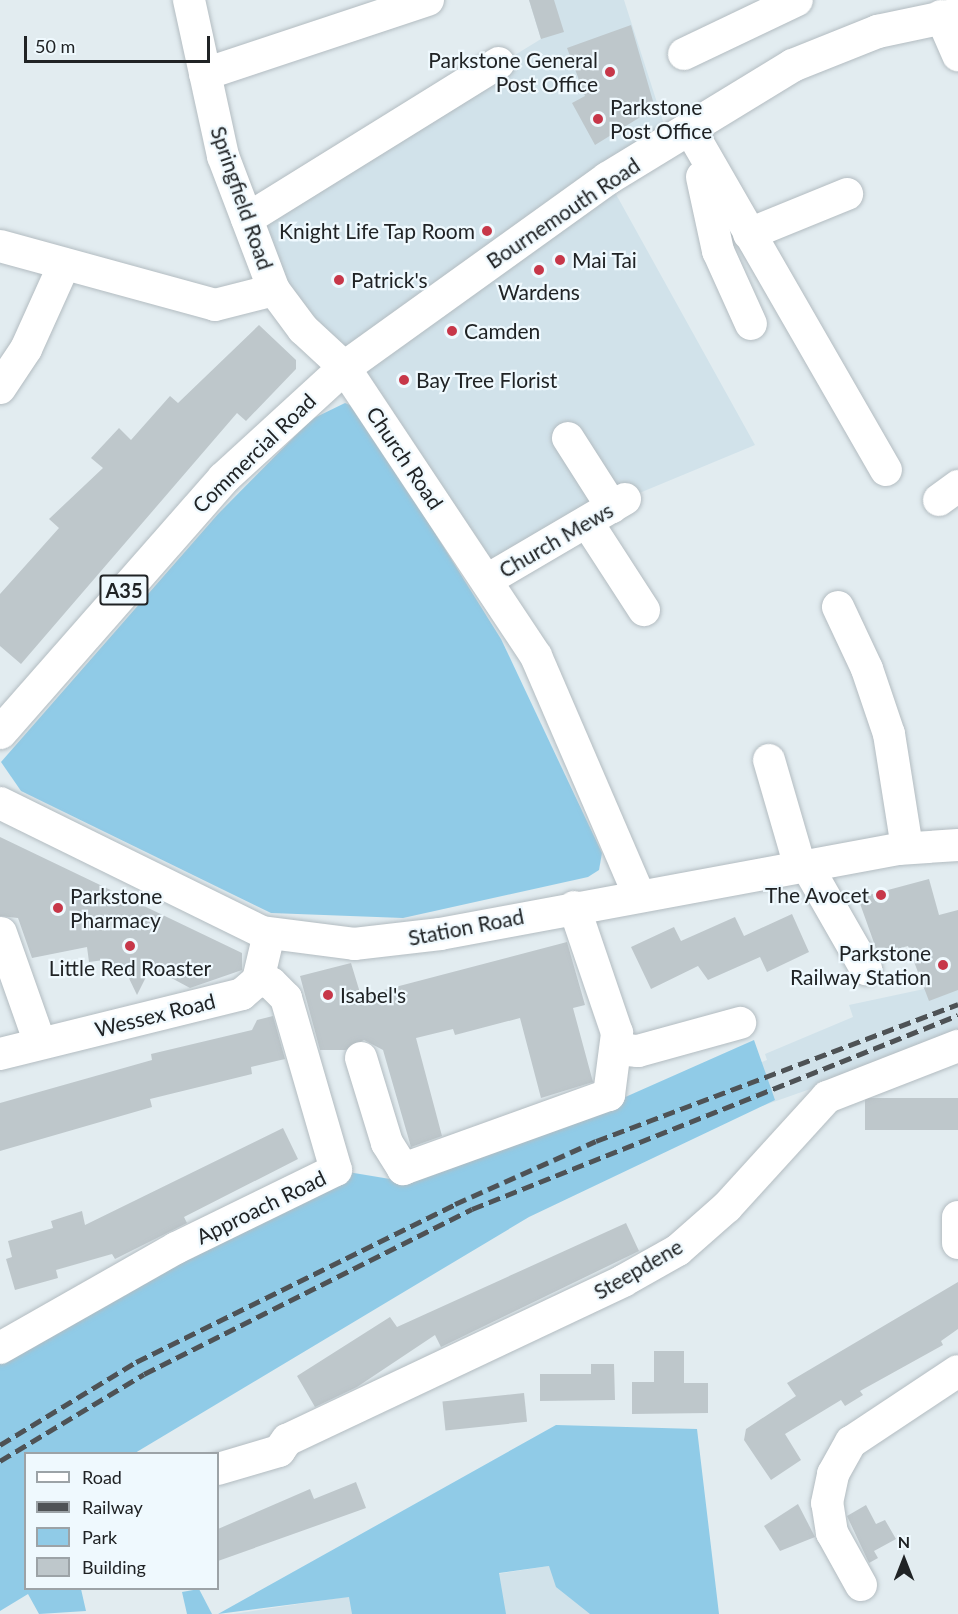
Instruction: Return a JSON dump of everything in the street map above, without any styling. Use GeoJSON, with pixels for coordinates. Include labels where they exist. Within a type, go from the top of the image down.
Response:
{"type":"FeatureCollection","features":[{"type":"Feature","properties":{"kind":"highway","name":"Bournemouth Road"},"geometry":{"type":"LineString","coordinates":[[344,367],[607,178],[687,133],[792,65],[878,31],[953,9]]}},
{"type":"Feature","properties":{"kind":"highway","name":"Commercial Road"},"geometry":{"type":"LineString","coordinates":[[0,732],[223,477],[344,367]]}},
{"type":"Feature","properties":{"kind":"street","name":"Springfield Road"},"geometry":{"type":"LineString","coordinates":[[189,0],[223,156],[274,290]]}},
{"type":"Feature","properties":{"kind":"street"},"geometry":{"type":"LineString","coordinates":[[205,74],[428,0]]}},
{"type":"Feature","properties":{"kind":"street"},"geometry":{"type":"LineString","coordinates":[[684,54],[797,0]]}},
{"type":"Feature","properties":{"kind":"street"},"geometry":{"type":"LineString","coordinates":[[953,9],[958,55]]}},
{"type":"Feature","properties":{"kind":"street"},"geometry":{"type":"LineString","coordinates":[[247,219],[499,63]]}},
{"type":"Feature","properties":{"kind":"street"},"geometry":{"type":"LineString","coordinates":[[687,133],[749,234],[886,470]]}},
{"type":"Feature","properties":{"kind":"street"},"geometry":{"type":"LineString","coordinates":[[687,133],[710,196],[718,251],[751,324]]}},
{"type":"Feature","properties":{"kind":"street"},"geometry":{"type":"LineString","coordinates":[[749,234],[847,194]]}},
{"type":"Feature","properties":{"kind":"street"},"geometry":{"type":"LineString","coordinates":[[0,246],[215,306],[274,290]]}},
{"type":"Feature","properties":{"kind":"street"},"geometry":{"type":"LineString","coordinates":[[0,388],[26,349],[64,265]]}},
{"type":"Feature","properties":{"kind":"street","name":"Church Road"},"geometry":{"type":"LineString","coordinates":[[274,290],[303,330],[344,367],[537,656],[639,895]]}},
{"type":"Feature","properties":{"kind":"street"},"geometry":{"type":"LineString","coordinates":[[568,438],[608,510],[644,610]]}},
{"type":"Feature","properties":{"kind":"street","name":"Church Mews"},"geometry":{"type":"LineString","coordinates":[[487,580],[608,510]]}},
{"type":"Feature","properties":{"kind":"street"},"geometry":{"type":"LineString","coordinates":[[838,607],[867,669],[889,734],[907,848]]}},
{"type":"Feature","properties":{"kind":"street"},"geometry":{"type":"LineString","coordinates":[[769,760],[804,867],[866,969]]}},
{"type":"Feature","properties":{"kind":"street","name":"Station Road"},"geometry":{"type":"LineString","coordinates":[[0,802],[269,934],[387,943],[639,895],[907,848],[958,844]]}},
{"type":"Feature","properties":{"kind":"street"},"geometry":{"type":"LineString","coordinates":[[361,1058],[387,1143],[403,1169],[609,1095],[618,1049],[617,1033],[574,907]]}},
{"type":"Feature","properties":{"kind":"street"},"geometry":{"type":"LineString","coordinates":[[1,933],[40,1043]]}},
{"type":"Feature","properties":{"kind":"street"},"geometry":{"type":"LineString","coordinates":[[258,980],[269,934]]}},
{"type":"Feature","properties":{"kind":"street","name":"Wessex Road"},"geometry":{"type":"LineString","coordinates":[[0,1054],[242,994],[258,980]]}},
{"type":"Feature","properties":{"kind":"street","name":"Approach Road"},"geometry":{"type":"LineString","coordinates":[[0,1348],[176,1248],[336,1170],[286,998],[271,983],[258,980]]}},
{"type":"Feature","properties":{"kind":"street"},"geometry":{"type":"LineString","coordinates":[[618,1049],[638,1051],[740,1023]]}},
{"type":"Feature","properties":{"kind":"street","name":"Steepdene"},"geometry":{"type":"LineString","coordinates":[[219,1469],[308,1440],[623,1281],[678,1250],[726,1207],[827,1096],[958,1046]]}},
{"type":"Feature","properties":{"kind":"street"},"geometry":{"type":"LineString","coordinates":[[958,1217],[958,1243]]}},
{"type":"Feature","properties":{"kind":"street"},"geometry":{"type":"LineString","coordinates":[[861,1585],[832,1533],[827,1503],[832,1474],[851,1442],[955,1381]]}},
{"type":"Feature","properties":{"kind":"shaded area"},"geometry":{"type":"Polygon","coordinates":[[[529,0],[624,0],[670,143],[607,178],[755,445],[625,499],[487,580],[303,329],[247,220],[541,39],[529,0]]]}},
{"type":"Feature","properties":{"kind":"shaded area"},"geometry":{"type":"Polygon","coordinates":[[[958,951],[958,1037],[671,1138],[30,1452],[640,1109],[767,1060],[765,1054],[853,1017],[849,1005],[924,989],[917,969],[958,951]]]}},
{"type":"Feature","properties":{"kind":"shaded area"},"geometry":{"type":"Polygon","coordinates":[[[551,1558],[593,1614],[233,1614],[549,1566],[551,1558]]]}},
{"type":"Feature","properties":{"kind":"green space"},"geometry":{"type":"Polygon","coordinates":[[[345,403],[357,408],[501,639],[602,853],[599,870],[588,877],[403,918],[271,913],[21,791],[1,762],[218,514],[312,419],[345,403]]]}},
{"type":"Feature","properties":{"kind":"green space"},"geometry":{"type":"Polygon","coordinates":[[[754,1040],[775,1100],[529,1217],[137,1452],[24,1452],[24,1590],[81,1590],[86,1611],[39,1614],[28,1594],[0,1611],[0,1348],[336,1170],[402,1181],[587,1114],[754,1040]]]}},
{"type":"Feature","properties":{"kind":"green space"},"geometry":{"type":"Polygon","coordinates":[[[556,1425],[697,1429],[719,1614],[590,1614],[556,1587],[549,1566],[499,1573],[506,1614],[352,1614],[349,1597],[218,1614],[556,1425]]]}},
{"type":"Feature","properties":{"kind":"green space"},"geometry":{"type":"Polygon","coordinates":[[[200,1590],[212,1614],[187,1614],[182,1592],[200,1590]]]}},
{"type":"Feature","properties":{"kind":"building"},"geometry":{"type":"Polygon","coordinates":[[[529,0],[554,0],[564,32],[541,39],[529,0]]]}},
{"type":"Feature","properties":{"kind":"building","name":"Parkstone General Post Office"},"geometry":{"type":"Polygon","coordinates":[[[631,25],[655,108],[595,145],[572,103],[585,96],[567,48],[631,25]]]}},
{"type":"Feature","properties":{"kind":"building"},"geometry":{"type":"Polygon","coordinates":[[[259,325],[296,360],[296,369],[246,421],[237,413],[21,664],[0,646],[0,594],[59,528],[49,519],[103,468],[91,458],[119,428],[131,440],[170,396],[178,403],[259,325]]]}},
{"type":"Feature","properties":{"kind":"building"},"geometry":{"type":"Polygon","coordinates":[[[0,837],[242,953],[242,970],[190,988],[151,967],[137,995],[125,970],[102,971],[104,960],[89,962],[87,947],[32,958],[18,918],[0,916],[0,837]]]}},
{"type":"Feature","properties":{"kind":"building"},"geometry":{"type":"Polygon","coordinates":[[[929,879],[939,915],[958,910],[958,990],[929,1001],[908,946],[878,954],[858,898],[929,879]]]}},
{"type":"Feature","properties":{"kind":"building"},"geometry":{"type":"Polygon","coordinates":[[[792,914],[809,952],[767,972],[760,957],[708,980],[698,966],[651,989],[631,947],[674,927],[681,941],[735,917],[744,936],[792,914]]]}},
{"type":"Feature","properties":{"kind":"building"},"geometry":{"type":"Polygon","coordinates":[[[567,942],[585,1005],[573,1008],[593,1082],[541,1098],[520,1018],[455,1035],[453,1029],[416,1038],[442,1136],[411,1147],[383,1050],[364,1040],[346,1050],[320,1050],[300,976],[351,963],[361,996],[567,942]]]}},
{"type":"Feature","properties":{"kind":"building"},"geometry":{"type":"Polygon","coordinates":[[[273,1016],[285,1059],[251,1067],[252,1074],[150,1099],[152,1107],[0,1151],[0,1103],[152,1060],[151,1054],[252,1030],[257,1020],[273,1016]]]}},
{"type":"Feature","properties":{"kind":"building"},"geometry":{"type":"Polygon","coordinates":[[[865,1098],[958,1098],[958,1130],[865,1130],[865,1098]]]}},
{"type":"Feature","properties":{"kind":"building"},"geometry":{"type":"Polygon","coordinates":[[[283,1128],[298,1159],[184,1217],[187,1223],[115,1259],[112,1254],[56,1270],[58,1278],[15,1290],[6,1259],[12,1257],[8,1241],[53,1228],[51,1221],[82,1211],[85,1225],[283,1128]]]}},
{"type":"Feature","properties":{"kind":"building"},"geometry":{"type":"Polygon","coordinates":[[[626,1223],[639,1251],[441,1347],[435,1335],[357,1387],[315,1407],[297,1376],[390,1317],[397,1327],[626,1223]]]}},
{"type":"Feature","properties":{"kind":"building"},"geometry":{"type":"Polygon","coordinates":[[[958,1282],[958,1329],[941,1341],[943,1345],[860,1391],[863,1395],[845,1406],[841,1400],[785,1434],[801,1460],[771,1480],[744,1440],[746,1429],[796,1396],[787,1383],[958,1282]]]}},
{"type":"Feature","properties":{"kind":"building"},"geometry":{"type":"Polygon","coordinates":[[[654,1351],[684,1351],[684,1383],[708,1383],[708,1413],[632,1414],[632,1382],[654,1382],[654,1351]]]}},
{"type":"Feature","properties":{"kind":"building"},"geometry":{"type":"Polygon","coordinates":[[[591,1364],[614,1364],[615,1400],[540,1401],[540,1374],[591,1374],[591,1364]]]}},
{"type":"Feature","properties":{"kind":"building"},"geometry":{"type":"Polygon","coordinates":[[[524,1393],[527,1422],[445,1430],[442,1402],[524,1393]]]}},
{"type":"Feature","properties":{"kind":"building"},"geometry":{"type":"Polygon","coordinates":[[[356,1482],[366,1508],[219,1561],[219,1529],[310,1489],[314,1499],[356,1482]]]}},
{"type":"Feature","properties":{"kind":"building"},"geometry":{"type":"Polygon","coordinates":[[[798,1504],[815,1537],[780,1551],[764,1526],[798,1504]]]}},
{"type":"Feature","properties":{"kind":"building"},"geometry":{"type":"Polygon","coordinates":[[[866,1505],[876,1524],[885,1520],[896,1539],[874,1551],[878,1558],[869,1563],[847,1516],[866,1505]]]}},
{"type":"Feature","properties":{"kind":"railway"},"geometry":{"type":"LineString","coordinates":[[0,1445],[136,1362],[455,1204],[596,1141],[958,1004]]}},
{"type":"Feature","properties":{"kind":"railway"},"geometry":{"type":"LineString","coordinates":[[0,1461],[144,1374],[472,1209],[958,1015]]}},
{"type":"Feature","properties":{"kind":"place","name":"Parkstone General Post Office"},"geometry":{"type":"Point","coordinates":[610,72]}},
{"type":"Feature","properties":{"kind":"place","name":"Parkstone Post Office"},"geometry":{"type":"Point","coordinates":[598,119]}},
{"type":"Feature","properties":{"kind":"place","name":"Knight Life Tap Room"},"geometry":{"type":"Point","coordinates":[487,231]}},
{"type":"Feature","properties":{"kind":"place","name":"Mai Tai"},"geometry":{"type":"Point","coordinates":[560,260]}},
{"type":"Feature","properties":{"kind":"place","name":"Wardens"},"geometry":{"type":"Point","coordinates":[539,270]}},
{"type":"Feature","properties":{"kind":"place","name":"Patrick's"},"geometry":{"type":"Point","coordinates":[339,280]}},
{"type":"Feature","properties":{"kind":"place","name":"Camden"},"geometry":{"type":"Point","coordinates":[452,331]}},
{"type":"Feature","properties":{"kind":"place","name":"Bay Tree Florist"},"geometry":{"type":"Point","coordinates":[404,380]}},
{"type":"Feature","properties":{"kind":"place","name":"The Avocet"},"geometry":{"type":"Point","coordinates":[881,895]}},
{"type":"Feature","properties":{"kind":"place","name":"Parkstone Pharmacy"},"geometry":{"type":"Point","coordinates":[58,908]}},
{"type":"Feature","properties":{"kind":"place","name":"Little Red Roaster"},"geometry":{"type":"Point","coordinates":[130,946]}},
{"type":"Feature","properties":{"kind":"place","name":"Parkstone Railway Station"},"geometry":{"type":"Point","coordinates":[943,965]}},
{"type":"Feature","properties":{"kind":"place","name":"Isabel's"},"geometry":{"type":"Point","coordinates":[328,995]}}]}
